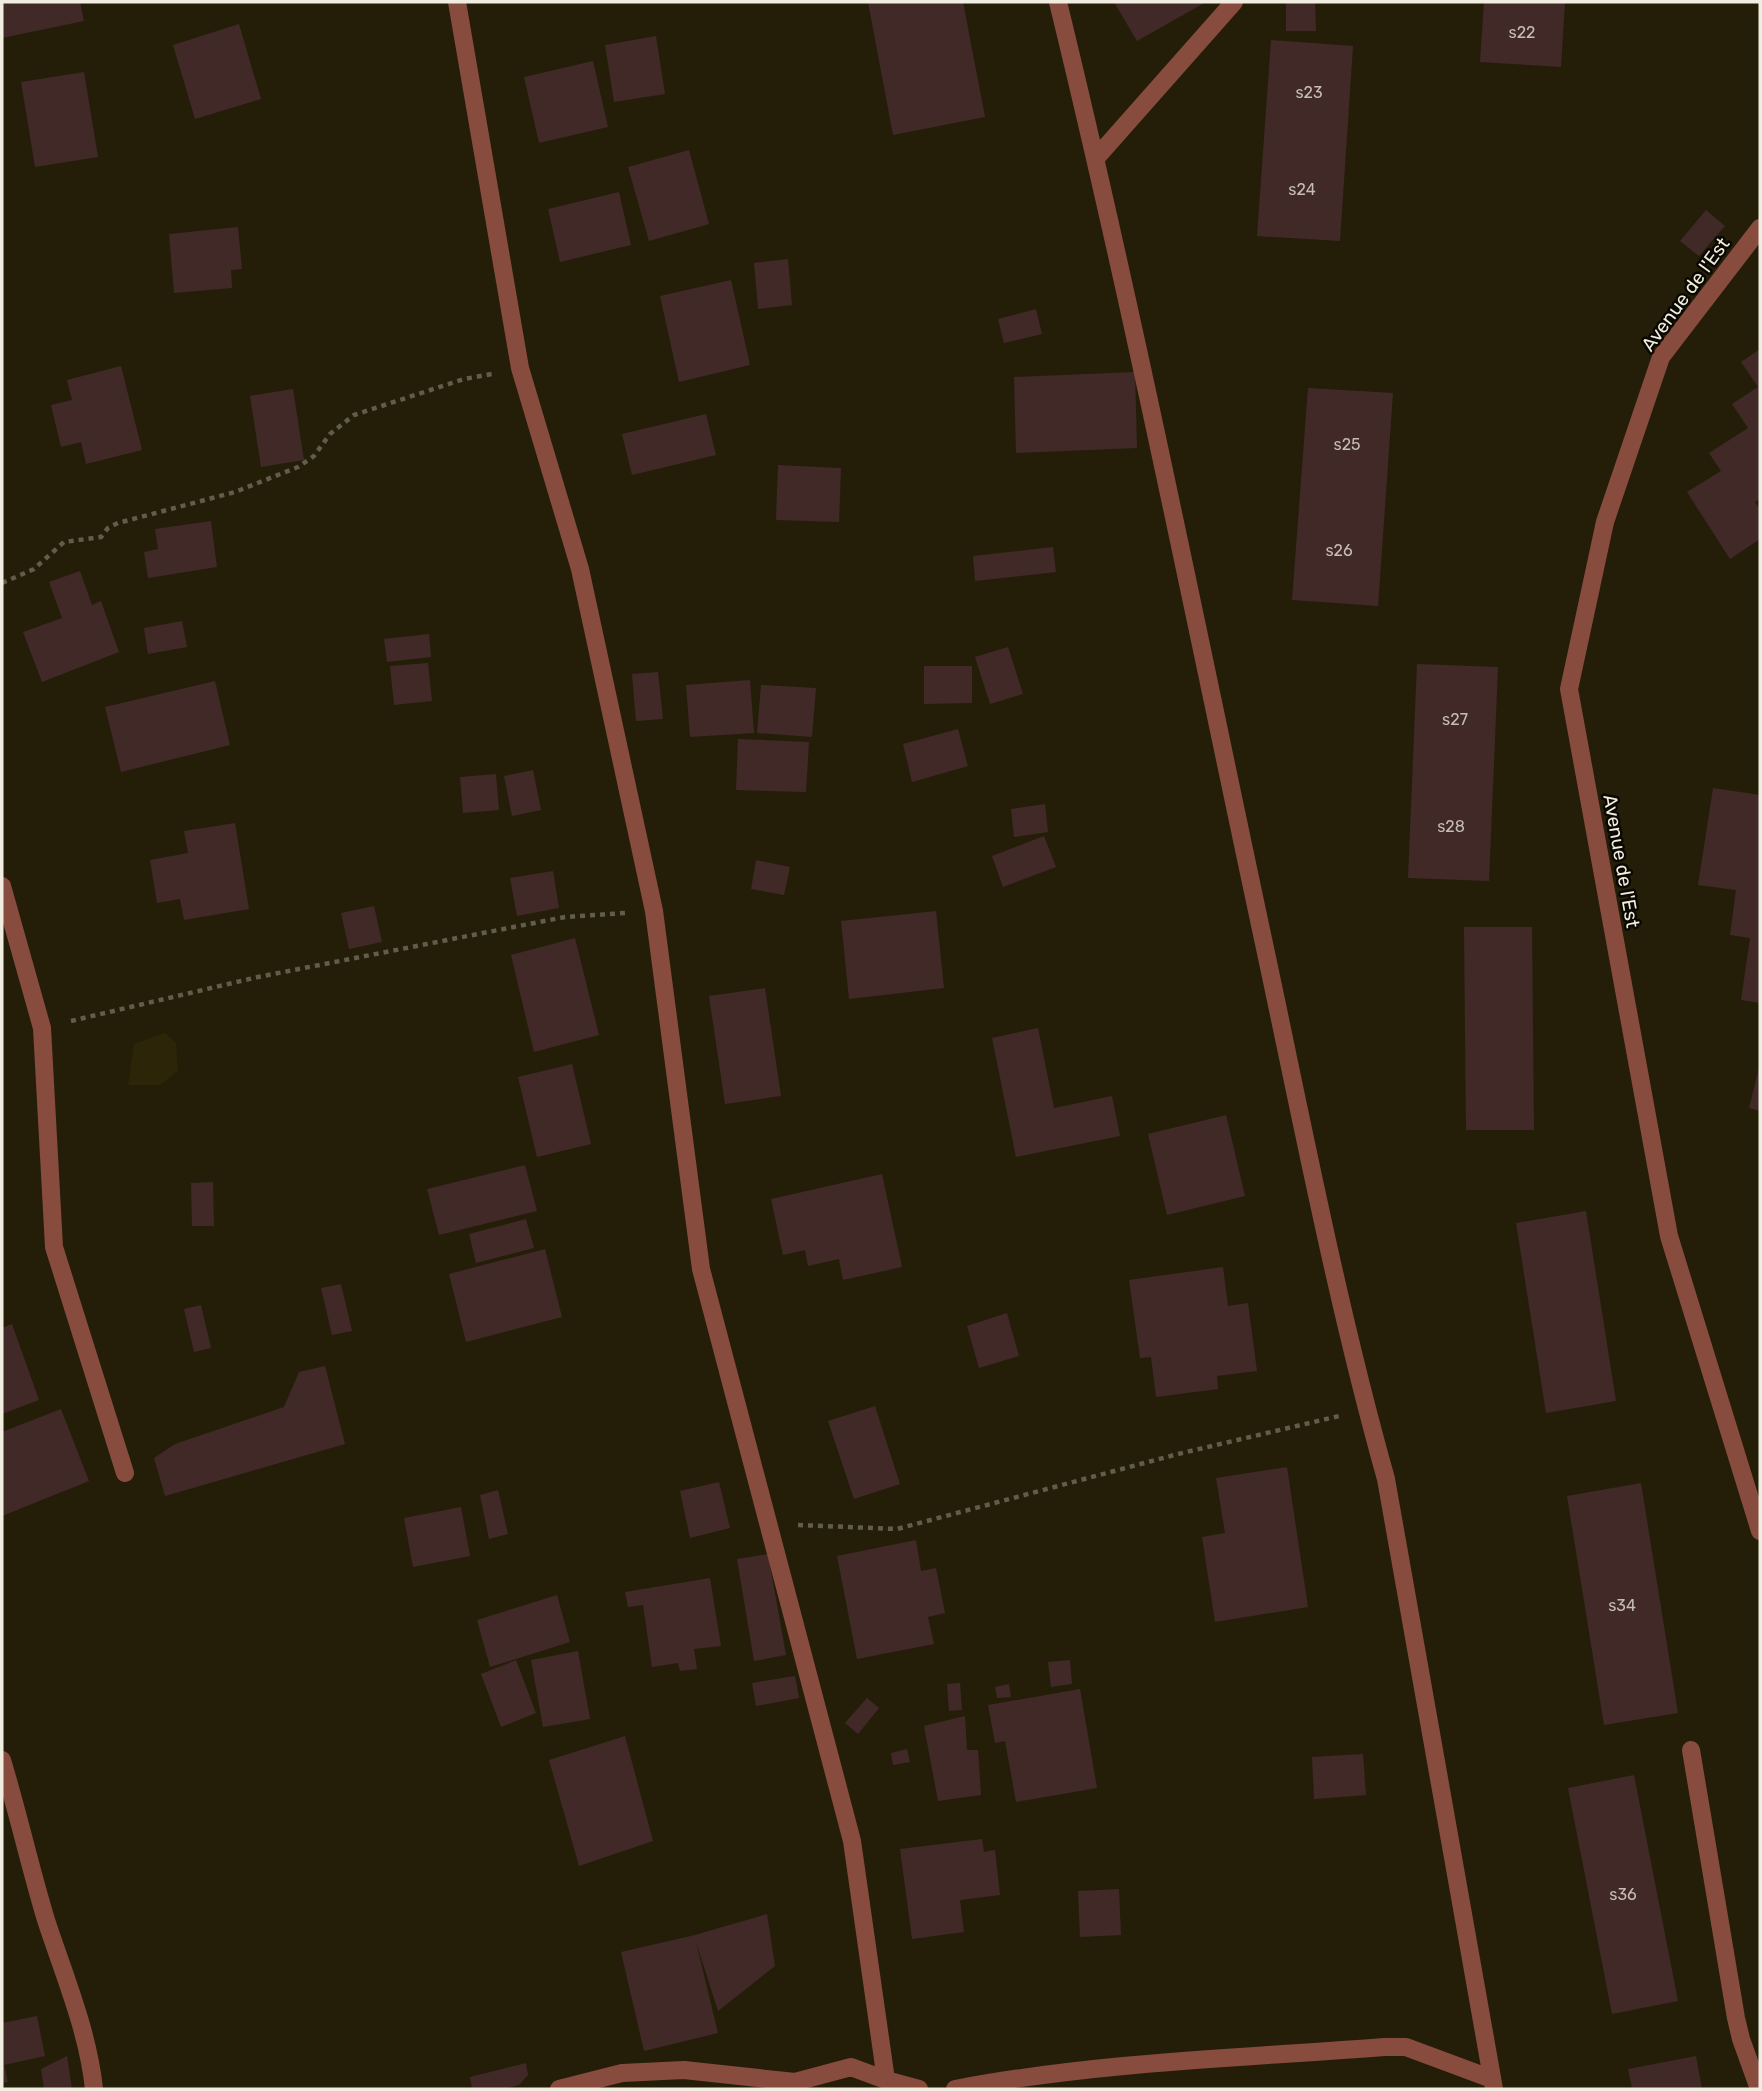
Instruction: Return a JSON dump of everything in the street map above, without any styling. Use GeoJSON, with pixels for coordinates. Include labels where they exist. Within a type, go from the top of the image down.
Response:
{"type":"FeatureCollection","features":[{"type":"Feature","properties":{"kind":"street"},"geometry":{"type":"LineString","coordinates":[[457,2],[520,368],[580,569],[654,911],[701,1269],[852,1841],[886,2080]]}},
{"type":"Feature","properties":{"kind":"street"},"geometry":{"type":"LineString","coordinates":[[1058,2],[1096,158],[1288,1058],[1367,1409],[1386,1479],[1493,2084]]}},
{"type":"Feature","properties":{"kind":"street"},"geometry":{"type":"LineString","coordinates":[[1096,158],[1234,2]]}},
{"type":"Feature","properties":{"kind":"street","name":"Avenue de l'Est"},"geometry":{"type":"LineString","coordinates":[[1760,228],[1661,357],[1605,522],[1569,689],[1669,1236],[1760,1531]]}},
{"type":"Feature","properties":{"kind":"street"},"geometry":{"type":"LineString","coordinates":[[2,886],[42,1028],[54,1247],[125,1474]]}},
{"type":"Feature","properties":{"kind":"street"},"geometry":{"type":"LineString","coordinates":[[1691,1750],[1736,2018],[1759,2089]]}},
{"type":"Feature","properties":{"kind":"street"},"geometry":{"type":"LineString","coordinates":[[2,1760],[46,1917],[91,2060],[94,2089]]}},
{"type":"Feature","properties":{"kind":"street"},"geometry":{"type":"LineString","coordinates":[[955,2089],[1030,2076],[1384,2047],[1406,2047],[1493,2084]]}},
{"type":"Feature","properties":{"kind":"street"},"geometry":{"type":"LineString","coordinates":[[559,2089],[622,2073],[684,2070],[795,2082],[851,2067],[919,2089]]}},
{"type":"Feature","properties":{"kind":"path"},"geometry":{"type":"LineString","coordinates":[[2,583],[34,569],[64,542],[101,537],[108,528],[118,523],[235,492],[298,467],[314,456],[330,434],[354,415],[464,379],[520,368]]}},
{"type":"Feature","properties":{"kind":"path"},"geometry":{"type":"LineString","coordinates":[[42,1028],[258,977],[565,917],[654,911]]}},
{"type":"Feature","properties":{"kind":"path"},"geometry":{"type":"LineString","coordinates":[[767,1523],[897,1530],[1178,1454],[1367,1409]]}},
{"type":"Feature","properties":{"kind":"shaded area"},"geometry":{"type":"Polygon","coordinates":[[[165,1033],[176,1043],[178,1071],[160,1085],[128,1085],[134,1044],[165,1033]]]}},
{"type":"Feature","properties":{"kind":"building"},"geometry":{"type":"Polygon","coordinates":[[[2,2],[80,2],[84,21],[2,38],[2,2]]]}},
{"type":"Feature","properties":{"kind":"building"},"geometry":{"type":"Polygon","coordinates":[[[868,2],[963,2],[985,117],[893,135],[868,2]]]}},
{"type":"Feature","properties":{"kind":"building"},"geometry":{"type":"Polygon","coordinates":[[[1114,2],[1206,2],[1137,41],[1114,2]]]}},
{"type":"Feature","properties":{"kind":"building"},"geometry":{"type":"Polygon","coordinates":[[[1286,2],[1315,2],[1316,31],[1286,31],[1286,2]]]}},
{"type":"Feature","properties":{"kind":"building"},"geometry":{"type":"Polygon","coordinates":[[[1484,2],[1565,2],[1561,67],[1480,62],[1484,2]]]}},
{"type":"Feature","properties":{"kind":"building"},"geometry":{"type":"Polygon","coordinates":[[[239,24],[261,99],[195,119],[173,45],[239,24]]]}},
{"type":"Feature","properties":{"kind":"building"},"geometry":{"type":"Polygon","coordinates":[[[656,36],[665,94],[614,102],[605,45],[656,36]]]}},
{"type":"Feature","properties":{"kind":"building"},"geometry":{"type":"Polygon","coordinates":[[[1271,40],[1353,46],[1340,241],[1257,236],[1271,40]]]}},
{"type":"Feature","properties":{"kind":"building"},"geometry":{"type":"Polygon","coordinates":[[[593,61],[608,127],[539,143],[524,77],[593,61]]]}},
{"type":"Feature","properties":{"kind":"building"},"geometry":{"type":"Polygon","coordinates":[[[84,72],[98,157],[35,167],[21,82],[84,72]]]}},
{"type":"Feature","properties":{"kind":"building"},"geometry":{"type":"Polygon","coordinates":[[[689,150],[709,224],[649,241],[628,167],[689,150]]]}},
{"type":"Feature","properties":{"kind":"building"},"geometry":{"type":"Polygon","coordinates":[[[619,192],[631,245],[560,262],[548,209],[619,192]]]}},
{"type":"Feature","properties":{"kind":"building"},"geometry":{"type":"Polygon","coordinates":[[[1706,210],[1725,226],[1699,256],[1680,241],[1706,210]]]}},
{"type":"Feature","properties":{"kind":"building"},"geometry":{"type":"Polygon","coordinates":[[[238,227],[242,269],[231,270],[232,288],[174,293],[169,234],[238,227]]]}},
{"type":"Feature","properties":{"kind":"building"},"geometry":{"type":"Polygon","coordinates":[[[788,259],[792,305],[758,309],[754,263],[788,259]]]}},
{"type":"Feature","properties":{"kind":"building"},"geometry":{"type":"Polygon","coordinates":[[[731,280],[750,365],[679,382],[660,296],[731,280]]]}},
{"type":"Feature","properties":{"kind":"building"},"geometry":{"type":"Polygon","coordinates":[[[1036,309],[1042,334],[1004,343],[998,319],[1036,309]]]}},
{"type":"Feature","properties":{"kind":"building"},"geometry":{"type":"Polygon","coordinates":[[[1760,349],[1760,499],[1755,502],[1760,510],[1760,539],[1730,559],[1687,492],[1721,471],[1709,453],[1748,428],[1732,404],[1758,387],[1741,362],[1760,349]]]}},
{"type":"Feature","properties":{"kind":"building"},"geometry":{"type":"Polygon","coordinates":[[[121,366],[142,450],[86,464],[81,442],[61,447],[51,405],[72,400],[67,380],[121,366]]]}},
{"type":"Feature","properties":{"kind":"building"},"geometry":{"type":"Polygon","coordinates":[[[1135,372],[1137,448],[1016,453],[1014,377],[1135,372]]]}},
{"type":"Feature","properties":{"kind":"building"},"geometry":{"type":"Polygon","coordinates":[[[1308,388],[1393,393],[1378,606],[1292,600],[1308,388]]]}},
{"type":"Feature","properties":{"kind":"building"},"geometry":{"type":"Polygon","coordinates":[[[293,389],[304,460],[261,467],[250,396],[293,389]]]}},
{"type":"Feature","properties":{"kind":"building"},"geometry":{"type":"Polygon","coordinates":[[[706,414],[716,455],[632,475],[622,434],[706,414]]]}},
{"type":"Feature","properties":{"kind":"building"},"geometry":{"type":"Polygon","coordinates":[[[778,465],[841,468],[839,522],[776,520],[778,465]]]}},
{"type":"Feature","properties":{"kind":"building"},"geometry":{"type":"Polygon","coordinates":[[[211,521],[217,567],[148,578],[144,552],[158,549],[155,529],[211,521]]]}},
{"type":"Feature","properties":{"kind":"building"},"geometry":{"type":"Polygon","coordinates":[[[1053,547],[1056,572],[975,581],[973,556],[1053,547]]]}},
{"type":"Feature","properties":{"kind":"building"},"geometry":{"type":"Polygon","coordinates":[[[80,571],[92,605],[101,601],[119,652],[42,682],[23,632],[62,618],[49,582],[80,571]]]}},
{"type":"Feature","properties":{"kind":"building"},"geometry":{"type":"Polygon","coordinates":[[[182,621],[187,647],[148,654],[144,628],[182,621]]]}},
{"type":"Feature","properties":{"kind":"building"},"geometry":{"type":"Polygon","coordinates":[[[429,634],[431,657],[387,662],[384,639],[429,634]]]}},
{"type":"Feature","properties":{"kind":"building"},"geometry":{"type":"Polygon","coordinates":[[[1008,647],[1023,694],[990,704],[975,657],[1008,647]]]}},
{"type":"Feature","properties":{"kind":"building"},"geometry":{"type":"Polygon","coordinates":[[[428,663],[432,701],[394,705],[390,666],[428,663]]]}},
{"type":"Feature","properties":{"kind":"building"},"geometry":{"type":"Polygon","coordinates":[[[1417,664],[1498,667],[1489,881],[1408,878],[1417,664]]]}},
{"type":"Feature","properties":{"kind":"building"},"geometry":{"type":"Polygon","coordinates":[[[924,666],[972,666],[972,703],[924,704],[924,666]]]}},
{"type":"Feature","properties":{"kind":"building"},"geometry":{"type":"Polygon","coordinates":[[[658,672],[663,719],[636,721],[632,674],[658,672]]]}},
{"type":"Feature","properties":{"kind":"building"},"geometry":{"type":"Polygon","coordinates":[[[750,680],[754,733],[690,737],[686,685],[750,680]]]}},
{"type":"Feature","properties":{"kind":"building"},"geometry":{"type":"Polygon","coordinates":[[[215,681],[230,745],[121,772],[105,707],[215,681]]]}},
{"type":"Feature","properties":{"kind":"building"},"geometry":{"type":"Polygon","coordinates":[[[761,685],[816,688],[812,737],[757,733],[761,685]]]}},
{"type":"Feature","properties":{"kind":"building"},"geometry":{"type":"Polygon","coordinates":[[[958,729],[968,766],[912,782],[903,744],[958,729]]]}},
{"type":"Feature","properties":{"kind":"building"},"geometry":{"type":"Polygon","coordinates":[[[738,739],[809,742],[806,792],[736,790],[738,739]]]}},
{"type":"Feature","properties":{"kind":"building"},"geometry":{"type":"Polygon","coordinates":[[[533,770],[541,810],[512,816],[504,776],[533,770]]]}},
{"type":"Feature","properties":{"kind":"building"},"geometry":{"type":"Polygon","coordinates":[[[496,774],[499,810],[463,813],[460,777],[496,774]]]}},
{"type":"Feature","properties":{"kind":"building"},"geometry":{"type":"Polygon","coordinates":[[[1713,788],[1760,795],[1760,1003],[1741,1000],[1750,938],[1730,935],[1736,890],[1698,885],[1713,788]]]}},
{"type":"Feature","properties":{"kind":"building"},"geometry":{"type":"Polygon","coordinates":[[[1045,804],[1048,832],[1014,837],[1011,809],[1045,804]]]}},
{"type":"Feature","properties":{"kind":"building"},"geometry":{"type":"Polygon","coordinates":[[[235,823],[249,909],[184,920],[180,899],[157,903],[150,860],[188,853],[184,831],[235,823]]]}},
{"type":"Feature","properties":{"kind":"building"},"geometry":{"type":"Polygon","coordinates":[[[1044,836],[1056,867],[1003,887],[992,856],[1044,836]]]}},
{"type":"Feature","properties":{"kind":"building"},"geometry":{"type":"Polygon","coordinates":[[[756,860],[790,867],[784,895],[751,889],[756,860]]]}},
{"type":"Feature","properties":{"kind":"building"},"geometry":{"type":"Polygon","coordinates":[[[553,871],[559,908],[517,916],[510,878],[553,871]]]}},
{"type":"Feature","properties":{"kind":"building"},"geometry":{"type":"Polygon","coordinates":[[[374,906],[382,942],[349,949],[341,913],[374,906]]]}},
{"type":"Feature","properties":{"kind":"building"},"geometry":{"type":"Polygon","coordinates":[[[936,911],[944,988],[849,999],[841,921],[936,911]]]}},
{"type":"Feature","properties":{"kind":"building"},"geometry":{"type":"Polygon","coordinates":[[[1464,927],[1532,927],[1534,1130],[1466,1130],[1464,927]]]}},
{"type":"Feature","properties":{"kind":"building"},"geometry":{"type":"Polygon","coordinates":[[[575,938],[599,1035],[534,1052],[511,955],[575,938]]]}},
{"type":"Feature","properties":{"kind":"building"},"geometry":{"type":"Polygon","coordinates":[[[765,988],[781,1096],[725,1104],[709,996],[765,988]]]}},
{"type":"Feature","properties":{"kind":"building"},"geometry":{"type":"Polygon","coordinates":[[[1038,1028],[1054,1108],[1112,1096],[1120,1136],[1016,1157],[992,1038],[1038,1028]]]}},
{"type":"Feature","properties":{"kind":"building"},"geometry":{"type":"Polygon","coordinates":[[[572,1064],[591,1144],[537,1157],[518,1077],[572,1064]]]}},
{"type":"Feature","properties":{"kind":"building"},"geometry":{"type":"Polygon","coordinates":[[[1760,1068],[1760,1111],[1749,1108],[1760,1068]]]}},
{"type":"Feature","properties":{"kind":"building"},"geometry":{"type":"Polygon","coordinates":[[[1226,1115],[1245,1196],[1167,1215],[1148,1134],[1226,1115]]]}},
{"type":"Feature","properties":{"kind":"building"},"geometry":{"type":"Polygon","coordinates":[[[525,1165],[537,1211],[439,1235],[427,1189],[525,1165]]]}},
{"type":"Feature","properties":{"kind":"building"},"geometry":{"type":"Polygon","coordinates":[[[882,1174],[902,1267],[843,1280],[839,1259],[808,1266],[805,1250],[783,1255],[771,1199],[882,1174]]]}},
{"type":"Feature","properties":{"kind":"building"},"geometry":{"type":"Polygon","coordinates":[[[213,1182],[214,1226],[192,1226],[191,1183],[213,1182]]]}},
{"type":"Feature","properties":{"kind":"building"},"geometry":{"type":"Polygon","coordinates":[[[1586,1211],[1616,1401],[1546,1413],[1516,1223],[1586,1211]]]}},
{"type":"Feature","properties":{"kind":"building"},"geometry":{"type":"Polygon","coordinates":[[[526,1219],[534,1248],[476,1263],[469,1234],[526,1219]]]}},
{"type":"Feature","properties":{"kind":"building"},"geometry":{"type":"Polygon","coordinates":[[[545,1249],[562,1317],[466,1342],[449,1274],[545,1249]]]}},
{"type":"Feature","properties":{"kind":"building"},"geometry":{"type":"Polygon","coordinates":[[[1223,1267],[1228,1306],[1248,1303],[1257,1371],[1217,1376],[1218,1389],[1156,1397],[1151,1357],[1140,1358],[1129,1280],[1223,1267]]]}},
{"type":"Feature","properties":{"kind":"building"},"geometry":{"type":"Polygon","coordinates":[[[341,1284],[352,1331],[332,1335],[321,1288],[341,1284]]]}},
{"type":"Feature","properties":{"kind":"building"},"geometry":{"type":"Polygon","coordinates":[[[201,1305],[211,1348],[194,1352],[184,1309],[201,1305]]]}},
{"type":"Feature","properties":{"kind":"building"},"geometry":{"type":"Polygon","coordinates":[[[1007,1313],[1019,1356],[979,1368],[967,1326],[1007,1313]]]}},
{"type":"Feature","properties":{"kind":"building"},"geometry":{"type":"Polygon","coordinates":[[[12,1324],[39,1400],[2,1414],[2,1328],[12,1324]]]}},
{"type":"Feature","properties":{"kind":"building"},"geometry":{"type":"Polygon","coordinates":[[[325,1366],[345,1444],[165,1496],[154,1458],[175,1444],[284,1407],[299,1372],[325,1366]]]}},
{"type":"Feature","properties":{"kind":"building"},"geometry":{"type":"Polygon","coordinates":[[[875,1406],[900,1484],[854,1499],[828,1421],[875,1406]]]}},
{"type":"Feature","properties":{"kind":"building"},"geometry":{"type":"Polygon","coordinates":[[[61,1409],[89,1481],[2,1516],[2,1432],[61,1409]]]}},
{"type":"Feature","properties":{"kind":"building"},"geometry":{"type":"Polygon","coordinates":[[[1287,1467],[1308,1607],[1215,1622],[1202,1537],[1225,1533],[1216,1478],[1287,1467]]]}},
{"type":"Feature","properties":{"kind":"building"},"geometry":{"type":"Polygon","coordinates":[[[719,1482],[730,1528],[690,1538],[680,1491],[719,1482]]]}},
{"type":"Feature","properties":{"kind":"building"},"geometry":{"type":"Polygon","coordinates":[[[1641,1483],[1678,1713],[1604,1725],[1567,1496],[1641,1483]]]}},
{"type":"Feature","properties":{"kind":"building"},"geometry":{"type":"Polygon","coordinates":[[[498,1490],[508,1534],[489,1539],[480,1495],[498,1490]]]}},
{"type":"Feature","properties":{"kind":"building"},"geometry":{"type":"Polygon","coordinates":[[[461,1507],[470,1556],[413,1567],[404,1518],[461,1507]]]}},
{"type":"Feature","properties":{"kind":"building"},"geometry":{"type":"Polygon","coordinates":[[[916,1540],[921,1571],[936,1568],[945,1613],[928,1617],[934,1644],[857,1659],[837,1556],[916,1540]]]}},
{"type":"Feature","properties":{"kind":"building"},"geometry":{"type":"Polygon","coordinates":[[[768,1554],[786,1655],[754,1661],[737,1559],[768,1554]]]}},
{"type":"Feature","properties":{"kind":"building"},"geometry":{"type":"Polygon","coordinates":[[[710,1578],[721,1646],[694,1649],[697,1669],[680,1671],[678,1663],[652,1667],[643,1605],[628,1607],[625,1592],[710,1578]]]}},
{"type":"Feature","properties":{"kind":"building"},"geometry":{"type":"Polygon","coordinates":[[[557,1595],[570,1642],[490,1667],[477,1620],[557,1595]]]}},
{"type":"Feature","properties":{"kind":"building"},"geometry":{"type":"Polygon","coordinates":[[[578,1651],[590,1719],[543,1727],[531,1660],[578,1651]]]}},
{"type":"Feature","properties":{"kind":"building"},"geometry":{"type":"Polygon","coordinates":[[[516,1660],[536,1713],[501,1727],[481,1674],[516,1660]]]}},
{"type":"Feature","properties":{"kind":"building"},"geometry":{"type":"Polygon","coordinates":[[[1070,1660],[1072,1684],[1051,1687],[1048,1662],[1070,1660]]]}},
{"type":"Feature","properties":{"kind":"building"},"geometry":{"type":"Polygon","coordinates":[[[795,1676],[799,1698],[756,1706],[752,1683],[795,1676]]]}},
{"type":"Feature","properties":{"kind":"building"},"geometry":{"type":"Polygon","coordinates":[[[960,1683],[962,1710],[949,1711],[947,1684],[960,1683]]]}},
{"type":"Feature","properties":{"kind":"building"},"geometry":{"type":"Polygon","coordinates":[[[1009,1684],[1011,1697],[997,1698],[995,1687],[1009,1684]]]}},
{"type":"Feature","properties":{"kind":"building"},"geometry":{"type":"Polygon","coordinates":[[[1080,1689],[1097,1788],[1016,1802],[1005,1741],[995,1743],[988,1705],[1080,1689]]]}},
{"type":"Feature","properties":{"kind":"building"},"geometry":{"type":"Polygon","coordinates":[[[867,1698],[879,1708],[858,1734],[845,1723],[867,1698]]]}},
{"type":"Feature","properties":{"kind":"building"},"geometry":{"type":"Polygon","coordinates":[[[965,1716],[967,1750],[978,1750],[981,1795],[938,1801],[924,1726],[965,1716]]]}},
{"type":"Feature","properties":{"kind":"building"},"geometry":{"type":"Polygon","coordinates":[[[625,1736],[653,1841],[579,1866],[549,1760],[625,1736]]]}},
{"type":"Feature","properties":{"kind":"building"},"geometry":{"type":"Polygon","coordinates":[[[907,1749],[910,1762],[893,1765],[891,1753],[907,1749]]]}},
{"type":"Feature","properties":{"kind":"building"},"geometry":{"type":"Polygon","coordinates":[[[1363,1754],[1366,1795],[1314,1799],[1312,1757],[1363,1754]]]}},
{"type":"Feature","properties":{"kind":"building"},"geometry":{"type":"Polygon","coordinates":[[[1634,1775],[1678,2001],[1612,2014],[1568,1788],[1634,1775]]]}},
{"type":"Feature","properties":{"kind":"building"},"geometry":{"type":"Polygon","coordinates":[[[982,1839],[984,1852],[995,1850],[1000,1895],[960,1900],[964,1932],[912,1939],[900,1849],[982,1839]]]}},
{"type":"Feature","properties":{"kind":"building"},"geometry":{"type":"Polygon","coordinates":[[[1119,1889],[1121,1935],[1080,1937],[1078,1891],[1119,1889]]]}},
{"type":"Feature","properties":{"kind":"building"},"geometry":{"type":"Polygon","coordinates":[[[767,1914],[775,1966],[718,2011],[696,1942],[718,2033],[644,2051],[621,1952],[695,1935],[767,1914]]]}},
{"type":"Feature","properties":{"kind":"building"},"geometry":{"type":"Polygon","coordinates":[[[37,2016],[45,2056],[4,2065],[8,2082],[2,2083],[2,2023],[37,2016]]]}},
{"type":"Feature","properties":{"kind":"building"},"geometry":{"type":"Polygon","coordinates":[[[67,2056],[72,2089],[44,2089],[41,2069],[67,2056]]]}},
{"type":"Feature","properties":{"kind":"building"},"geometry":{"type":"Polygon","coordinates":[[[1696,2056],[1702,2089],[1632,2089],[1628,2069],[1696,2056]]]}},
{"type":"Feature","properties":{"kind":"building"},"geometry":{"type":"Polygon","coordinates":[[[526,2063],[528,2075],[519,2085],[504,2089],[472,2089],[470,2077],[526,2063]]]}}]}
